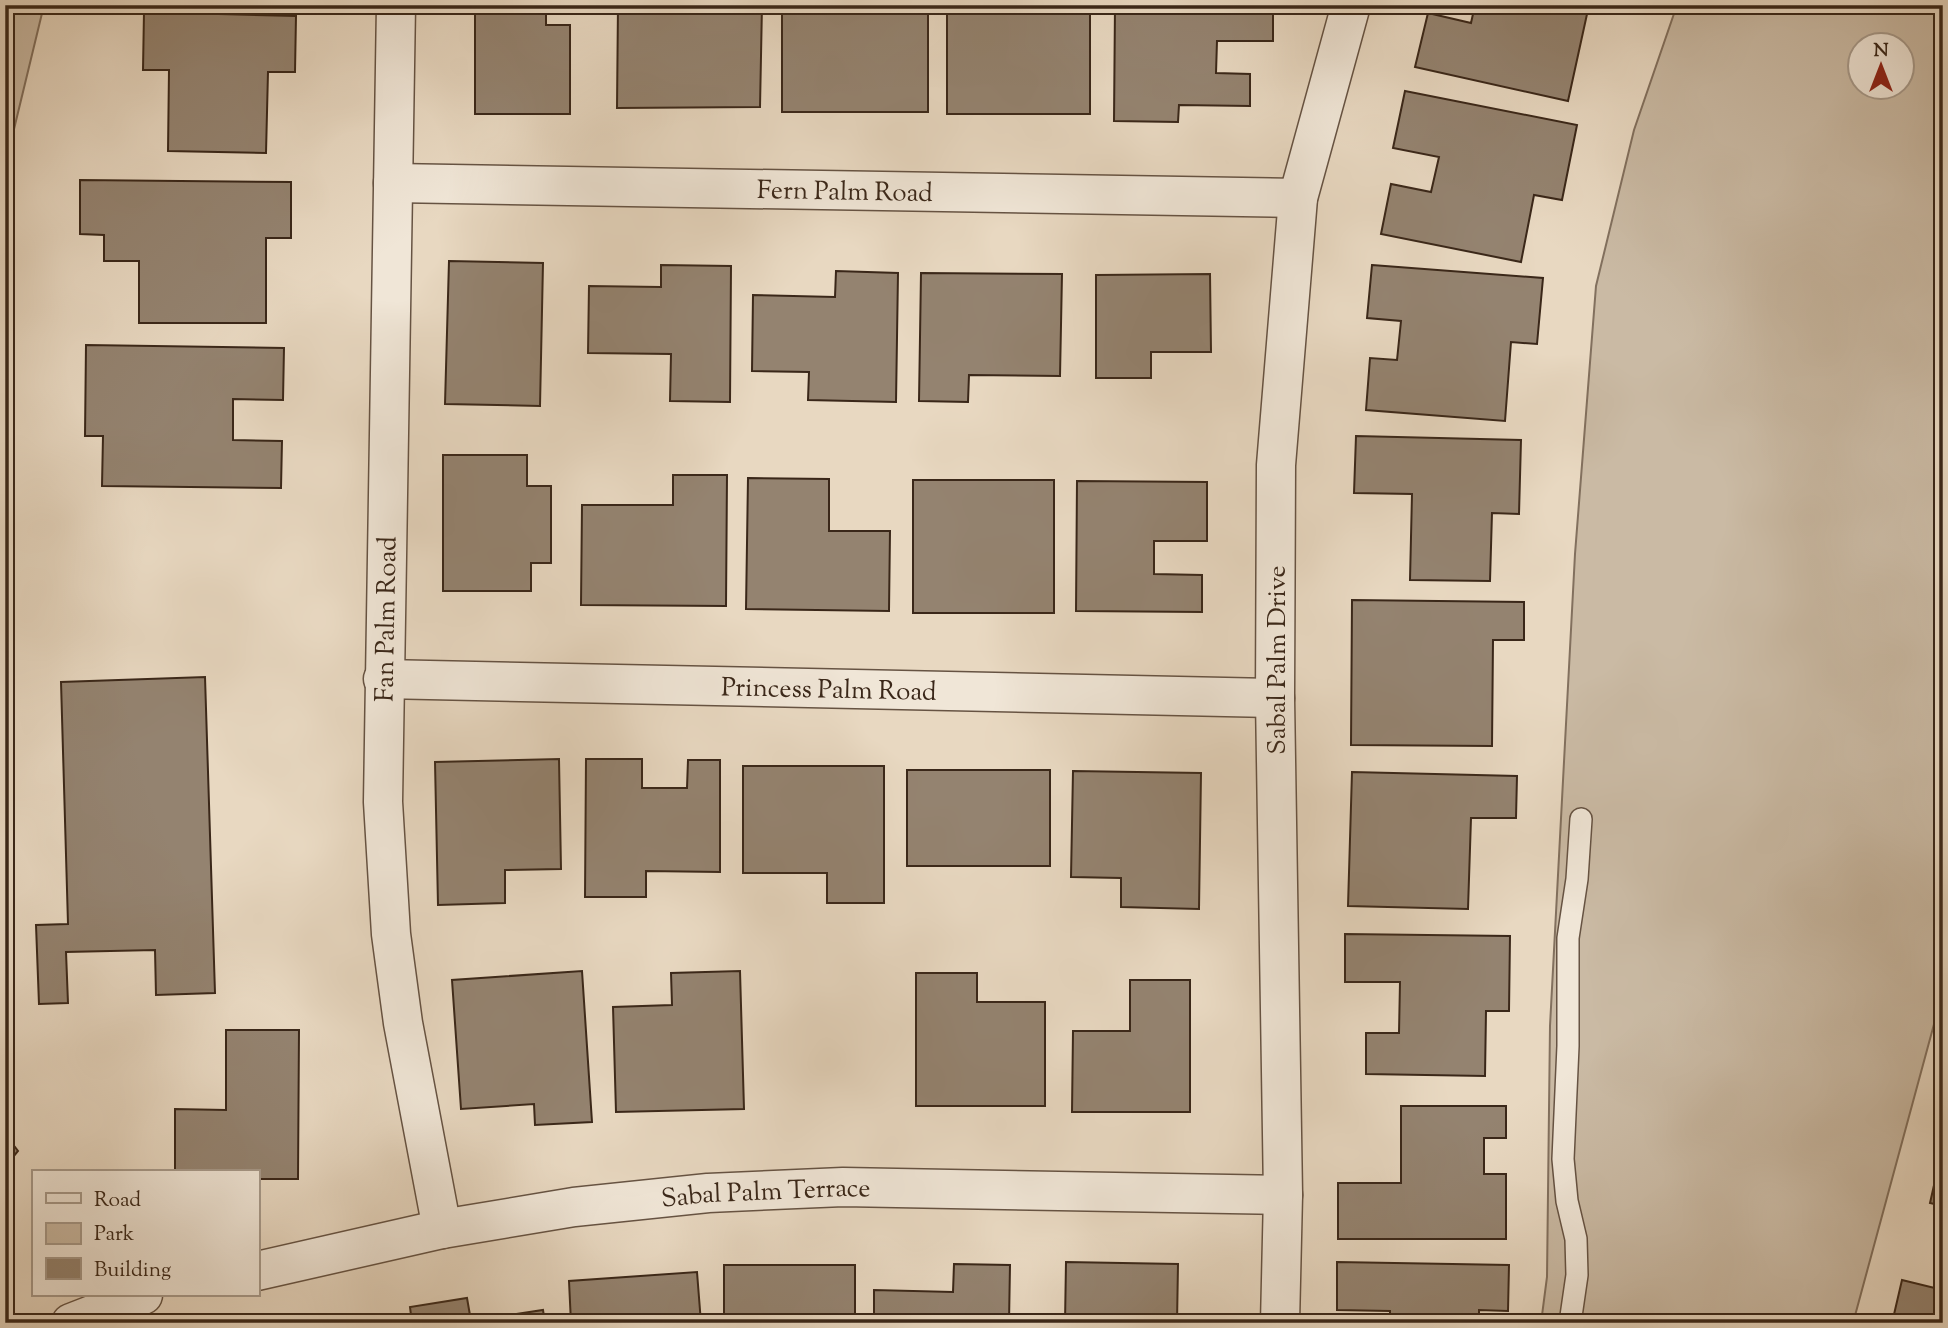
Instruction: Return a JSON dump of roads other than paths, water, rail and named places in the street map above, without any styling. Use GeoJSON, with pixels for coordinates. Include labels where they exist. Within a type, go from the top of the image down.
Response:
{"type":"FeatureCollection","features":[{"type":"Feature","properties":{"kind":"street","name":"Fan Palm Road"},"geometry":{"type":"LineString","coordinates":[[396,5],[383,802],[391,934],[403,1023],[442,1229]]}},
{"type":"Feature","properties":{"kind":"street","name":"Sabal Palm Drive"},"geometry":{"type":"LineString","coordinates":[[1280,1323],[1283,1195],[1275,698],[1276,465],[1297,198],[1351,5]]}},
{"type":"Feature","properties":{"kind":"street","name":"Fern Palm Road"},"geometry":{"type":"LineString","coordinates":[[393,183],[1297,198]]}},
{"type":"Feature","properties":{"kind":"street","name":"Princess Palm Road"},"geometry":{"type":"LineString","coordinates":[[383,680],[1275,698]]}},
{"type":"Feature","properties":{"kind":"street","name":"Sabal Palm Terrace"},"geometry":{"type":"LineString","coordinates":[[259,1271],[442,1229],[587,1205],[708,1193],[843,1187],[1283,1195]]}},
{"type":"Feature","properties":{"kind":"street"},"geometry":{"type":"LineString","coordinates":[[71,1323],[140,1296]]}},
{"type":"Feature","properties":{"kind":"lane"},"geometry":{"type":"LineString","coordinates":[[1570,1323],[1577,1275],[1576,1239],[1567,1201],[1563,1158],[1568,1046],[1568,938],[1577,879],[1581,819]]}}]}
